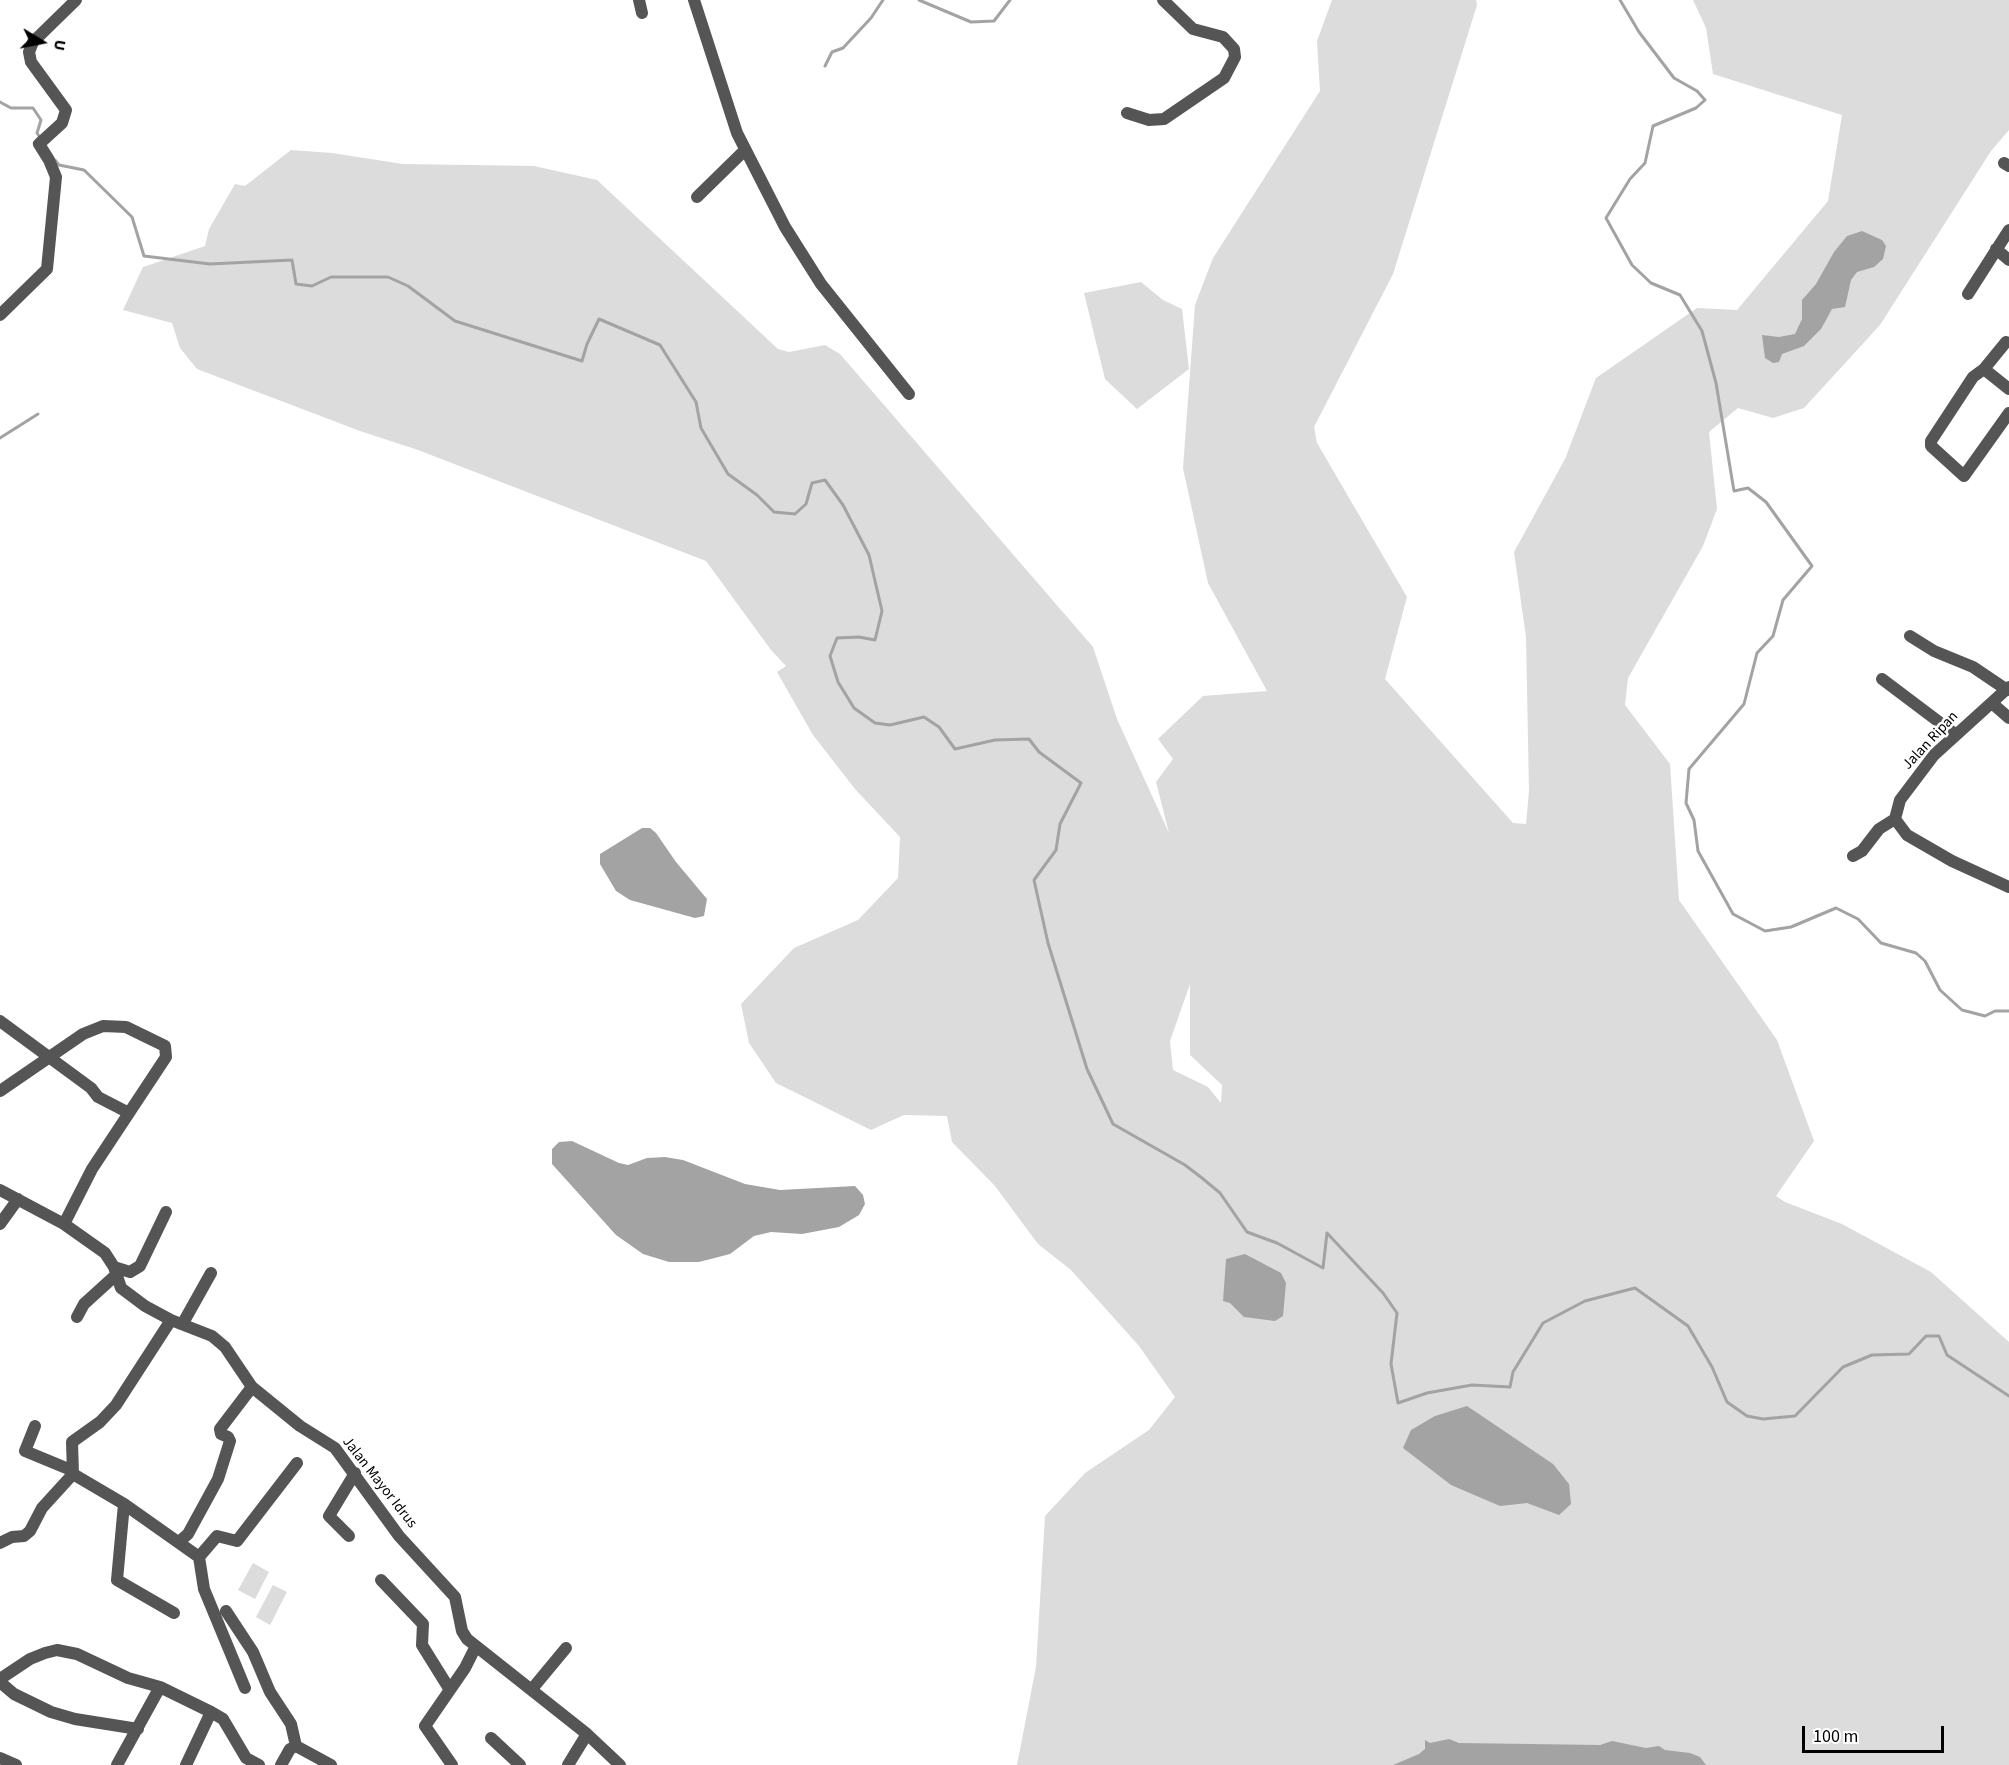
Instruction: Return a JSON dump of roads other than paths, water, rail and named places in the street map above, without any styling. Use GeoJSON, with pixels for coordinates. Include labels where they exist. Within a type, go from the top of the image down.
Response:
{"type":"FeatureCollection","features":[{"type":"Feature","properties":{"kind":"street"},"geometry":{"type":"LineString","coordinates":[[0,315],[47,269],[56,177],[47,156],[39,145],[40,141],[55,130],[64,119],[66,108],[31,62],[29,52],[33,42],[76,0]]}},
{"type":"Feature","properties":{"kind":"street"},"geometry":{"type":"LineString","coordinates":[[639,0],[642,13]]}},
{"type":"Feature","properties":{"kind":"street"},"geometry":{"type":"LineString","coordinates":[[694,0],[736,133],[807,264],[909,394]]}},
{"type":"Feature","properties":{"kind":"street"},"geometry":{"type":"LineString","coordinates":[[1127,113],[1149,120],[1164,119],[1224,78],[1235,57],[1234,49],[1223,37],[1193,29],[1163,0]]}},
{"type":"Feature","properties":{"kind":"street"},"geometry":{"type":"LineString","coordinates":[[697,197],[745,150]]}},
{"type":"Feature","properties":{"kind":"street"},"geometry":{"type":"LineString","coordinates":[[1968,294],[2009,230]]}},
{"type":"Feature","properties":{"kind":"street"},"geometry":{"type":"LineString","coordinates":[[1996,249],[2009,260]]}},
{"type":"Feature","properties":{"kind":"street"},"geometry":{"type":"LineString","coordinates":[[2006,342],[1984,369],[1973,376],[1931,441],[1931,446],[1964,476],[2009,413]]}},
{"type":"Feature","properties":{"kind":"street"},"geometry":{"type":"LineString","coordinates":[[1984,369],[2009,389]]}},
{"type":"Feature","properties":{"kind":"street"},"geometry":{"type":"LineString","coordinates":[[1910,636],[1932,650],[1973,667],[2008,688]]}},
{"type":"Feature","properties":{"kind":"street"},"geometry":{"type":"LineString","coordinates":[[1882,679],[1955,734]]}},
{"type":"Feature","properties":{"kind":"street","name":"Jalan Ripan"},"geometry":{"type":"LineString","coordinates":[[1897,823],[1900,800],[1919,773],[1955,734],[1994,704],[2008,688]]}},
{"type":"Feature","properties":{"kind":"street"},"geometry":{"type":"LineString","coordinates":[[1994,704],[2009,718]]}},
{"type":"Feature","properties":{"kind":"street"},"geometry":{"type":"LineString","coordinates":[[1852,856],[1862,851],[1880,829],[1897,823],[1952,861],[2009,887]]}},
{"type":"Feature","properties":{"kind":"street"},"geometry":{"type":"LineString","coordinates":[[0,1021],[98,1097],[129,1113]]}},
{"type":"Feature","properties":{"kind":"street"},"geometry":{"type":"LineString","coordinates":[[0,1091],[83,1034],[103,1026],[126,1027],[165,1046],[166,1057],[92,1169],[64,1224]]}},
{"type":"Feature","properties":{"kind":"street","name":"Jalan Mayor Idrus"},"geometry":{"type":"LineString","coordinates":[[0,1190],[64,1224],[105,1253],[116,1270],[122,1288],[145,1306],[203,1330],[225,1347],[252,1387],[300,1425],[329,1443],[355,1473],[399,1536],[456,1597],[462,1631],[475,1648],[532,1689],[587,1734],[620,1765]]}},
{"type":"Feature","properties":{"kind":"street"},"geometry":{"type":"LineString","coordinates":[[0,1224],[18,1199]]}},
{"type":"Feature","properties":{"kind":"street"},"geometry":{"type":"LineString","coordinates":[[77,1317],[84,1304],[116,1270],[130,1272],[140,1266],[166,1212]]}},
{"type":"Feature","properties":{"kind":"street"},"geometry":{"type":"LineString","coordinates":[[0,1543],[12,1537],[24,1536],[30,1531],[42,1508],[72,1472],[72,1442],[100,1422],[116,1406],[211,1273]]}},
{"type":"Feature","properties":{"kind":"street"},"geometry":{"type":"LineString","coordinates":[[180,1541],[188,1534],[218,1479],[230,1441],[228,1437],[220,1434],[220,1429],[252,1387]]}},
{"type":"Feature","properties":{"kind":"street"},"geometry":{"type":"LineString","coordinates":[[35,1426],[25,1451],[72,1472],[124,1503],[180,1541],[199,1557],[204,1589],[244,1688]]}},
{"type":"Feature","properties":{"kind":"street"},"geometry":{"type":"LineString","coordinates":[[199,1557],[217,1536],[237,1541],[297,1463]]}},
{"type":"Feature","properties":{"kind":"street"},"geometry":{"type":"LineString","coordinates":[[349,1536],[329,1516],[355,1473]]}},
{"type":"Feature","properties":{"kind":"street"},"geometry":{"type":"LineString","coordinates":[[124,1503],[117,1580],[174,1612]]}},
{"type":"Feature","properties":{"kind":"street"},"geometry":{"type":"LineString","coordinates":[[381,1580],[423,1624],[422,1645],[450,1690]]}},
{"type":"Feature","properties":{"kind":"street"},"geometry":{"type":"LineString","coordinates":[[226,1611],[253,1652],[270,1692],[291,1724],[296,1746],[331,1765]]}},
{"type":"Feature","properties":{"kind":"street"},"geometry":{"type":"LineString","coordinates":[[452,1765],[425,1726],[475,1648]]}},
{"type":"Feature","properties":{"kind":"street"},"geometry":{"type":"LineString","coordinates":[[532,1689],[566,1648]]}},
{"type":"Feature","properties":{"kind":"street"},"geometry":{"type":"LineString","coordinates":[[138,1729],[75,1719],[51,1712],[14,1694],[0,1680],[30,1659],[57,1650],[77,1654],[128,1678],[160,1687],[223,1719],[246,1758],[259,1765]]}},
{"type":"Feature","properties":{"kind":"street"},"geometry":{"type":"LineString","coordinates":[[117,1765],[160,1687]]}},
{"type":"Feature","properties":{"kind":"street"},"geometry":{"type":"LineString","coordinates":[[186,1765],[211,1712]]}},
{"type":"Feature","properties":{"kind":"street"},"geometry":{"type":"LineString","coordinates":[[568,1765],[587,1734]]}},
{"type":"Feature","properties":{"kind":"street"},"geometry":{"type":"LineString","coordinates":[[491,1738],[520,1765]]}},
{"type":"Feature","properties":{"kind":"street"},"geometry":{"type":"LineString","coordinates":[[281,1765],[290,1749],[296,1746]]}},
{"type":"Feature","properties":{"kind":"street"},"geometry":{"type":"LineString","coordinates":[[0,1758],[16,1765]]}},
{"type":"Feature","properties":{"kind":"waterway"},"geometry":{"type":"LineString","coordinates":[[825,66],[832,52],[843,48],[871,18],[883,0]]}},
{"type":"Feature","properties":{"kind":"waterway"},"geometry":{"type":"LineString","coordinates":[[919,0],[971,22],[994,21],[1010,0]]}},
{"type":"Feature","properties":{"kind":"waterway"},"geometry":{"type":"LineString","coordinates":[[1620,0],[1639,32],[1674,78],[1697,91],[1705,100],[1696,108],[1653,126],[1645,163],[1630,179],[1606,218],[1632,265],[1651,283],[1680,295],[1702,331],[1716,383],[1734,491],[1748,488],[1766,502],[1812,566],[1783,600],[1773,636],[1757,653],[1744,704],[1689,769],[1686,803],[1694,820],[1698,851],[1733,914],[1765,931],[1791,927],[1836,908],[1858,919],[1881,943],[1916,953],[1925,961],[1940,990],[1962,1010],[1985,1016],[1995,1011],[2009,1011]]}},
{"type":"Feature","properties":{"kind":"waterway"},"geometry":{"type":"LineString","coordinates":[[0,102],[11,108],[33,108],[41,120],[37,133],[41,139]]}},
{"type":"Feature","properties":{"kind":"waterway"},"geometry":{"type":"LineString","coordinates":[[55,160],[59,165],[84,170],[132,217],[144,256],[210,264],[292,260],[296,284],[312,286],[331,277],[388,277],[408,286],[455,321],[582,361],[599,319],[660,345],[696,402],[701,428],[728,474],[757,495],[774,512],[795,514],[806,504],[812,483],[825,480],[843,505],[869,555],[882,611],[875,640],[859,637],[837,638],[830,656],[838,682],[854,708],[875,723],[890,725],[924,717],[939,727],[955,749],[995,740],[1029,739],[1039,752],[1081,783],[1060,824],[1056,850],[1034,880],[1048,943],[1087,1069],[1113,1124],[1185,1165],[1202,1178],[1220,1193],[1247,1232],[1277,1243],[1323,1268],[1327,1233],[1383,1293],[1397,1313],[1391,1364],[1398,1403],[1427,1393],[1472,1385],[1510,1387],[1513,1372],[1543,1323],[1585,1301],[1635,1288],[1688,1326],[1712,1367],[1727,1402],[1747,1416],[1763,1419],[1795,1416],[1843,1367],[1872,1355],[1909,1354],[1926,1336],[1939,1336],[1947,1355],[2009,1396]]}},
{"type":"Feature","properties":{"kind":"waterway"},"geometry":{"type":"LineString","coordinates":[[0,438],[38,414]]}}]}
